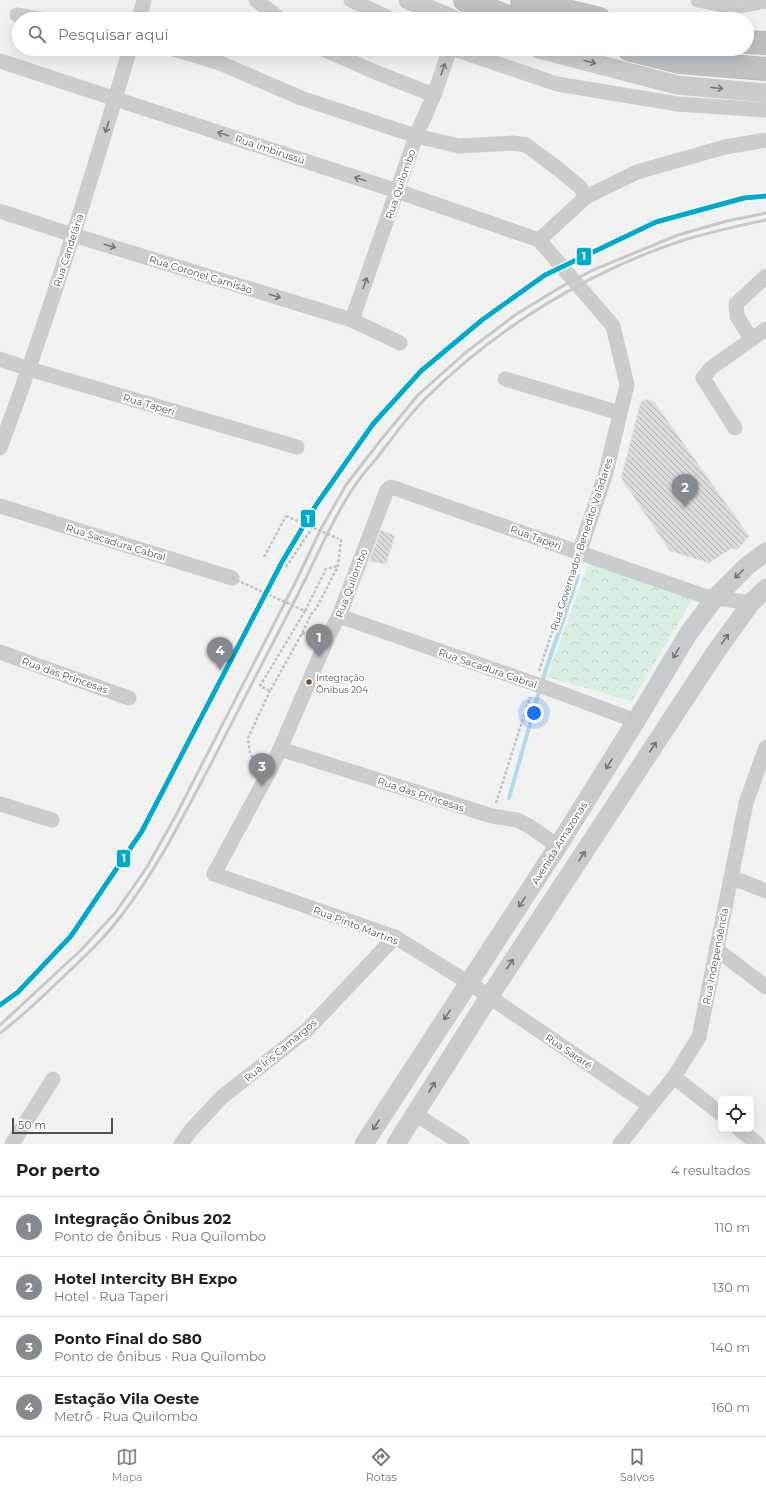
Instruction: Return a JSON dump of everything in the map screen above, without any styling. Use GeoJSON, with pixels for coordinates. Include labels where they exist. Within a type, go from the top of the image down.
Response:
{"type":"FeatureCollection","features":[{"type":"Feature","properties":{"kind":"highway"},"geometry":{"type":"LineString","coordinates":[[465,0],[495,12]]}},
{"type":"Feature","properties":{"kind":"highway"},"geometry":{"type":"LineString","coordinates":[[522,0],[571,12]]}},
{"type":"Feature","properties":{"kind":"highway"},"geometry":{"type":"LineString","coordinates":[[754,42],[766,43]]}},
{"type":"Feature","properties":{"kind":"highway"},"geometry":{"type":"LineString","coordinates":[[656,56],[680,62],[766,69]]}},
{"type":"Feature","properties":{"kind":"main road"},"geometry":{"type":"LineString","coordinates":[[408,0],[436,12]]}},
{"type":"Feature","properties":{"kind":"main road"},"geometry":{"type":"LineString","coordinates":[[566,56],[677,85],[766,93]]}},
{"type":"Feature","properties":{"kind":"main road","name":"Avenida Amazonas"},"geometry":{"type":"LineString","coordinates":[[364,1144],[558,846],[688,634],[715,598],[747,566],[766,552]]}},
{"type":"Feature","properties":{"kind":"main road"},"geometry":{"type":"LineString","coordinates":[[396,1144],[489,997],[715,653],[751,603],[766,588]]}},
{"type":"Feature","properties":{"kind":"street"},"geometry":{"type":"LineString","coordinates":[[141,12],[144,0]]}},
{"type":"Feature","properties":{"kind":"street"},"geometry":{"type":"LineString","coordinates":[[256,0],[271,12]]}},
{"type":"Feature","properties":{"kind":"street"},"geometry":{"type":"LineString","coordinates":[[351,0],[376,12]]}},
{"type":"Feature","properties":{"kind":"street"},"geometry":{"type":"LineString","coordinates":[[698,0],[733,8],[766,1]]}},
{"type":"Feature","properties":{"kind":"street","name":"Rua Candelária"},"geometry":{"type":"LineString","coordinates":[[0,448],[29,369],[73,235],[128,56]]}},
{"type":"Feature","properties":{"kind":"street"},"geometry":{"type":"LineString","coordinates":[[197,56],[220,63],[301,98],[416,136],[459,146],[513,143],[526,145],[580,186],[586,198]]}},
{"type":"Feature","properties":{"kind":"street"},"geometry":{"type":"LineString","coordinates":[[339,56],[434,95]]}},
{"type":"Feature","properties":{"kind":"street","name":"Rua Quilombo"},"geometry":{"type":"LineString","coordinates":[[352,320],[416,136],[434,95],[448,56]]}},
{"type":"Feature","properties":{"kind":"street"},"geometry":{"type":"LineString","coordinates":[[474,56],[556,84],[678,104],[766,110]]}},
{"type":"Feature","properties":{"kind":"street","name":"Rua Imbirussú"},"geometry":{"type":"LineString","coordinates":[[0,61],[397,191],[539,240]]}},
{"type":"Feature","properties":{"kind":"street"},"geometry":{"type":"LineString","coordinates":[[539,240],[586,198],[637,172],[725,146],[766,140]]}},
{"type":"Feature","properties":{"kind":"street","name":"Rua Coronel Camisão"},"geometry":{"type":"LineString","coordinates":[[0,211],[73,235],[352,320],[400,343]]}},
{"type":"Feature","properties":{"kind":"street","name":"Rua Governador Benedito Valadares"},"geometry":{"type":"LineString","coordinates":[[539,240],[613,326],[627,385],[605,476],[579,553]]}},
{"type":"Feature","properties":{"kind":"street"},"geometry":{"type":"LineString","coordinates":[[751,339],[737,316],[736,304],[766,276]]}},
{"type":"Feature","properties":{"kind":"street"},"geometry":{"type":"LineString","coordinates":[[735,428],[703,378],[711,368],[766,329]]}},
{"type":"Feature","properties":{"kind":"street","name":"Rua Taperi"},"geometry":{"type":"LineString","coordinates":[[0,359],[29,369],[297,447]]}},
{"type":"Feature","properties":{"kind":"street"},"geometry":{"type":"LineString","coordinates":[[505,379],[620,413]]}},
{"type":"Feature","properties":{"kind":"street","name":"Rua Quilombo"},"geometry":{"type":"LineString","coordinates":[[214,874],[280,749],[328,637],[339,616],[387,490],[391,487]]}},
{"type":"Feature","properties":{"kind":"street","name":"Rua Taperi"},"geometry":{"type":"LineString","coordinates":[[391,487],[700,594],[715,598],[751,603]]}},
{"type":"Feature","properties":{"kind":"street","name":"Rua Sacadura Cabral"},"geometry":{"type":"LineString","coordinates":[[0,506],[232,578]]}},
{"type":"Feature","properties":{"kind":"street","name":"Rua Sacadura Cabral"},"geometry":{"type":"LineString","coordinates":[[339,616],[636,721]]}},
{"type":"Feature","properties":{"kind":"street","name":"Rua das Princesas"},"geometry":{"type":"LineString","coordinates":[[0,652],[129,698]]}},
{"type":"Feature","properties":{"kind":"street","name":"Rua Independência"},"geometry":{"type":"LineString","coordinates":[[620,1144],[674,1077],[699,1037],[746,803],[766,747]]}},
{"type":"Feature","properties":{"kind":"street","name":"Rua das Princesas"},"geometry":{"type":"LineString","coordinates":[[280,749],[492,816],[517,820],[529,826],[558,846]]}},
{"type":"Feature","properties":{"kind":"street"},"geometry":{"type":"LineString","coordinates":[[0,804],[52,820]]}},
{"type":"Feature","properties":{"kind":"street","name":"Rua Pinto Martins"},"geometry":{"type":"LineString","coordinates":[[214,874],[395,937],[489,997]]}},
{"type":"Feature","properties":{"kind":"street"},"geometry":{"type":"LineString","coordinates":[[730,880],[741,881],[766,891]]}},
{"type":"Feature","properties":{"kind":"street","name":"Rua Íris Camargos"},"geometry":{"type":"LineString","coordinates":[[181,1144],[191,1130],[222,1097],[307,1030],[395,937]]}},
{"type":"Feature","properties":{"kind":"street"},"geometry":{"type":"LineString","coordinates":[[716,949],[766,987]]}},
{"type":"Feature","properties":{"kind":"street","name":"Rua Sararé"},"geometry":{"type":"LineString","coordinates":[[489,997],[650,1106]]}},
{"type":"Feature","properties":{"kind":"street"},"geometry":{"type":"LineString","coordinates":[[674,1077],[718,1112]]}},
{"type":"Feature","properties":{"kind":"street"},"geometry":{"type":"LineString","coordinates":[[12,1144],[53,1079]]}},
{"type":"Feature","properties":{"kind":"street"},"geometry":{"type":"LineString","coordinates":[[415,1114],[462,1144]]}},
{"type":"Feature","properties":{"kind":"street"},"geometry":{"type":"LineString","coordinates":[[743,1132],[758,1144]]}},
{"type":"Feature","properties":{"kind":"path"},"geometry":{"type":"LineString","coordinates":[[264,557],[286,516],[341,540],[338,566],[316,609],[313,611],[270,691],[248,738],[250,754],[259,765],[269,772]]}},
{"type":"Feature","properties":{"kind":"path"},"geometry":{"type":"LineString","coordinates":[[286,567],[312,528]]}},
{"type":"Feature","properties":{"kind":"path","name":"Rua Governador Benedito Valadares"},"geometry":{"type":"LineString","coordinates":[[492,816],[540,686],[579,553]]}},
{"type":"Feature","properties":{"kind":"path"},"geometry":{"type":"LineString","coordinates":[[270,691],[260,686],[305,611],[326,569],[338,566]]}},
{"type":"Feature","properties":{"kind":"path"},"geometry":{"type":"LineString","coordinates":[[232,578],[305,611]]}},
{"type":"Feature","properties":{"kind":"green space"},"geometry":{"type":"Polygon","coordinates":[[[589,562],[692,600],[632,701],[547,677],[589,562]]]}},
{"type":"Feature","properties":{"kind":"building"},"geometry":{"type":"Polygon","coordinates":[[[647,399],[655,403],[749,536],[737,550],[732,548],[709,563],[670,551],[621,478],[641,401],[647,399]]]}},
{"type":"Feature","properties":{"kind":"building"},"geometry":{"type":"Polygon","coordinates":[[[381,530],[395,536],[386,564],[369,561],[381,530]]]}},
{"type":"Feature","properties":{"kind":"waterway"},"geometry":{"type":"LineString","coordinates":[[509,798],[543,678],[578,576]]}},
{"type":"Feature","properties":{"kind":"railway"},"geometry":{"type":"LineString","coordinates":[[0,1025],[81,950],[115,913],[147,867],[175,817],[295,583],[322,527],[346,485],[418,395],[465,353],[515,315],[561,287],[593,270],[678,235],[727,221],[766,213]]}},
{"type":"Feature","properties":{"kind":"railway"},"geometry":{"type":"LineString","coordinates":[[0,1033],[31,1007],[100,941],[121,916],[147,879],[159,860],[213,760],[344,503],[361,478],[418,406],[452,373],[481,349],[512,326],[577,286],[611,269],[681,241],[766,220]]}},
{"type":"Feature","properties":{"kind":"transit line","name":"1"},"geometry":{"type":"LineString","coordinates":[[0,1005],[18,992],[71,936],[142,831],[282,562],[316,505],[373,424],[421,371],[482,320],[545,275],[656,222],[744,198],[766,196]]}},
{"type":"Feature","properties":{"kind":"place","name":"Hotel Intercity BH Expo"},"geometry":{"type":"Point","coordinates":[685,507]}},
{"type":"Feature","properties":{"kind":"place","name":"Integração Ônibus 202"},"geometry":{"type":"Point","coordinates":[319,657]}},
{"type":"Feature","properties":{"kind":"place","name":"Estação Vila Oeste"},"geometry":{"type":"Point","coordinates":[220,670]}},
{"type":"Feature","properties":{"kind":"place","name":"Integração Ônibus 204"},"geometry":{"type":"Point","coordinates":[309,682]}},
{"type":"Feature","properties":{"kind":"place","name":"Ponto Final do S80"},"geometry":{"type":"Point","coordinates":[262,786]}}]}
